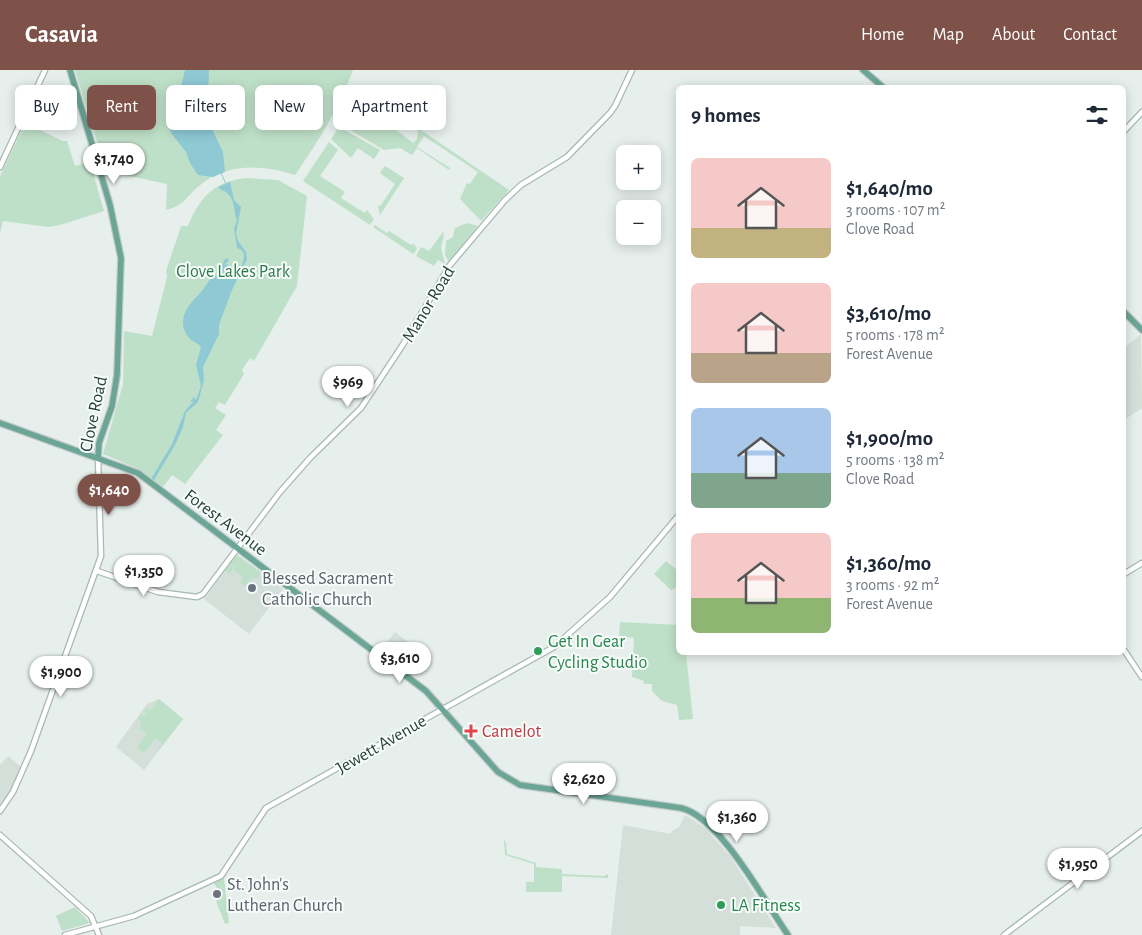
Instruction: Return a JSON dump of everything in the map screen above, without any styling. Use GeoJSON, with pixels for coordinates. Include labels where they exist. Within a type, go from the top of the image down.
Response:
{"type":"FeatureCollection","features":[{"type":"Feature","properties":{"kind":"main road","name":"Clove Road"},"geometry":{"type":"LineString","coordinates":[[70,70],[112,211],[121,258],[117,375],[112,406],[99,443],[98,458]]}},
{"type":"Feature","properties":{"kind":"main road"},"geometry":{"type":"LineString","coordinates":[[863,70],[880,85]]}},
{"type":"Feature","properties":{"kind":"main road"},"geometry":{"type":"LineString","coordinates":[[1126,314],[1142,330]]}},
{"type":"Feature","properties":{"kind":"main road","name":"Forest Avenue"},"geometry":{"type":"LineString","coordinates":[[0,423],[138,473],[406,675],[444,708],[498,772],[514,782],[563,792],[681,808],[701,818],[737,860],[788,935]]}},
{"type":"Feature","properties":{"kind":"street"},"geometry":{"type":"LineString","coordinates":[[0,167],[45,70]]}},
{"type":"Feature","properties":{"kind":"street","name":"Manor Road"},"geometry":{"type":"LineString","coordinates":[[97,571],[158,592],[197,597],[206,590],[300,470],[361,408],[402,346],[450,266],[505,200],[521,185],[567,157],[610,113],[632,70]]}},
{"type":"Feature","properties":{"kind":"street"},"geometry":{"type":"LineString","coordinates":[[1126,129],[1142,112]]}},
{"type":"Feature","properties":{"kind":"street","name":"Clove Road"},"geometry":{"type":"LineString","coordinates":[[0,811],[13,792],[31,751],[97,571],[101,556],[98,458]]}},
{"type":"Feature","properties":{"kind":"street","name":"Jewett Avenue"},"geometry":{"type":"LineString","coordinates":[[65,935],[134,916],[221,876],[266,808],[546,653],[614,593],[676,519]]}},
{"type":"Feature","properties":{"kind":"street"},"geometry":{"type":"LineString","coordinates":[[1126,573],[1142,563]]}},
{"type":"Feature","properties":{"kind":"street"},"geometry":{"type":"LineString","coordinates":[[1126,653],[1142,677]]}},
{"type":"Feature","properties":{"kind":"street"},"geometry":{"type":"LineString","coordinates":[[1004,935],[1142,830]]}},
{"type":"Feature","properties":{"kind":"street"},"geometry":{"type":"LineString","coordinates":[[0,836],[91,916],[100,935]]}},
{"type":"Feature","properties":{"kind":"shaded area"},"geometry":{"type":"Polygon","coordinates":[[[1141,334],[1142,408],[1126,419],[1126,346],[1141,334]]]}},
{"type":"Feature","properties":{"kind":"shaded area"},"geometry":{"type":"Polygon","coordinates":[[[237,555],[283,589],[249,634],[204,599],[237,555]]]}},
{"type":"Feature","properties":{"kind":"shaded area"},"geometry":{"type":"Polygon","coordinates":[[[395,632],[418,650],[404,668],[381,650],[395,632]]]}},
{"type":"Feature","properties":{"kind":"shaded area"},"geometry":{"type":"Polygon","coordinates":[[[159,699],[183,719],[144,770],[116,747],[147,704],[159,699]]]}},
{"type":"Feature","properties":{"kind":"shaded area"},"geometry":{"type":"Polygon","coordinates":[[[8,756],[21,767],[12,790],[0,806],[0,765],[8,756]]]}},
{"type":"Feature","properties":{"kind":"shaded area"},"geometry":{"type":"Polygon","coordinates":[[[685,815],[704,827],[730,856],[776,928],[740,926],[740,935],[611,935],[623,825],[671,834],[672,831],[679,827],[685,815]]]}},
{"type":"Feature","properties":{"kind":"green space"},"geometry":{"type":"Polygon","coordinates":[[[75,70],[353,70],[347,85],[333,85],[333,113],[312,150],[295,175],[271,169],[234,169],[210,178],[194,190],[178,206],[166,210],[167,184],[106,171],[93,130],[156,130],[156,85],[87,85],[87,109],[75,70]]]}},
{"type":"Feature","properties":{"kind":"green space"},"geometry":{"type":"Polygon","coordinates":[[[22,130],[40,130],[67,141],[75,166],[90,162],[104,211],[48,227],[3,221],[0,233],[0,176],[22,130]]]}},
{"type":"Feature","properties":{"kind":"green space"},"geometry":{"type":"Polygon","coordinates":[[[337,130],[344,130],[380,150],[374,159],[358,148],[351,158],[331,139],[337,130]]]}},
{"type":"Feature","properties":{"kind":"green space"},"geometry":{"type":"Polygon","coordinates":[[[350,130],[396,130],[413,143],[417,139],[418,130],[421,130],[509,190],[481,221],[460,199],[467,183],[470,184],[478,172],[424,136],[417,147],[450,168],[449,170],[417,148],[412,155],[400,148],[384,150],[350,130]]]}},
{"type":"Feature","properties":{"kind":"green space"},"geometry":{"type":"Polygon","coordinates":[[[329,142],[338,150],[320,176],[345,192],[341,198],[365,213],[367,210],[374,219],[370,225],[303,181],[329,142]]]}},
{"type":"Feature","properties":{"kind":"green space"},"geometry":{"type":"Polygon","coordinates":[[[385,166],[404,178],[380,215],[378,206],[381,205],[395,184],[380,173],[385,166]]]}},
{"type":"Feature","properties":{"kind":"green space","name":"Clove Lakes Park"},"geometry":{"type":"Polygon","coordinates":[[[248,178],[278,180],[307,196],[297,286],[254,361],[250,358],[242,370],[244,374],[225,405],[219,402],[215,408],[226,415],[216,430],[223,435],[185,484],[172,475],[163,487],[139,469],[103,454],[123,384],[124,331],[152,336],[167,277],[166,271],[181,226],[188,226],[197,207],[210,192],[226,182],[248,178]]]}},
{"type":"Feature","properties":{"kind":"green space"},"geometry":{"type":"Polygon","coordinates":[[[467,223],[478,226],[449,262],[445,255],[446,241],[453,237],[455,228],[467,223]]]}},
{"type":"Feature","properties":{"kind":"green space"},"geometry":{"type":"Polygon","coordinates":[[[375,225],[387,233],[389,231],[411,245],[414,244],[417,249],[413,254],[373,227],[375,225]]]}},
{"type":"Feature","properties":{"kind":"green space"},"geometry":{"type":"Polygon","coordinates":[[[443,232],[441,248],[445,264],[438,260],[434,266],[416,256],[421,247],[429,251],[443,232]]]}},
{"type":"Feature","properties":{"kind":"green space"},"geometry":{"type":"Polygon","coordinates":[[[237,555],[261,572],[258,579],[255,577],[248,586],[255,574],[245,586],[240,582],[243,577],[234,570],[235,566],[232,567],[233,570],[230,574],[225,571],[237,555]]]}},
{"type":"Feature","properties":{"kind":"green space"},"geometry":{"type":"Polygon","coordinates":[[[666,561],[676,569],[676,588],[671,590],[654,574],[666,561]]]}},
{"type":"Feature","properties":{"kind":"green space"},"geometry":{"type":"Polygon","coordinates":[[[620,622],[676,625],[676,655],[686,655],[693,719],[679,720],[677,705],[662,701],[652,691],[652,684],[644,684],[644,681],[632,677],[634,638],[619,636],[620,622]]]}},
{"type":"Feature","properties":{"kind":"green space"},"geometry":{"type":"Polygon","coordinates":[[[159,699],[183,719],[155,755],[162,743],[156,738],[144,753],[137,747],[147,734],[140,729],[141,721],[138,718],[141,714],[144,717],[147,714],[143,712],[146,708],[150,710],[159,699]]]}},
{"type":"Feature","properties":{"kind":"green space"},"geometry":{"type":"Polygon","coordinates":[[[504,840],[506,842],[507,854],[536,863],[536,867],[562,869],[562,874],[604,876],[608,874],[608,878],[562,876],[562,892],[526,892],[526,882],[534,882],[534,864],[505,855],[504,840]]]}},
{"type":"Feature","properties":{"kind":"green space"},"geometry":{"type":"Polygon","coordinates":[[[224,878],[229,923],[225,924],[216,901],[222,896],[213,882],[224,878]]]}},
{"type":"Feature","properties":{"kind":"green space"},"geometry":{"type":"Polygon","coordinates":[[[75,907],[90,923],[62,931],[56,916],[75,907]]]}},
{"type":"Feature","properties":{"kind":"water"},"geometry":{"type":"Polygon","coordinates":[[[185,70],[209,70],[208,85],[181,85],[185,70]]]}},
{"type":"Feature","properties":{"kind":"water"},"geometry":{"type":"Polygon","coordinates":[[[170,130],[212,130],[223,152],[225,172],[213,177],[198,175],[190,163],[186,152],[170,130]]]}},
{"type":"Feature","properties":{"kind":"water"},"geometry":{"type":"Polygon","coordinates":[[[230,182],[234,200],[241,207],[236,233],[238,241],[246,252],[247,259],[232,290],[219,325],[219,334],[203,367],[204,380],[198,402],[186,413],[183,427],[175,445],[154,480],[151,479],[172,444],[185,411],[194,401],[190,402],[194,397],[196,400],[201,386],[196,365],[201,347],[189,338],[185,332],[183,319],[185,314],[191,303],[211,279],[216,275],[224,278],[221,266],[226,258],[229,260],[224,265],[228,264],[226,269],[229,275],[234,269],[241,268],[243,262],[243,251],[237,248],[234,229],[237,220],[231,197],[218,187],[230,182]]]}},
{"type":"Feature","properties":{"kind":"waterway"},"geometry":{"type":"LineString","coordinates":[[221,173],[226,184]]}},
{"type":"Feature","properties":{"kind":"place","name":"Blessed Sacrament Catholic Church"},"geometry":{"type":"Point","coordinates":[252,588]}},
{"type":"Feature","properties":{"kind":"place","name":"Get In Gear Cycling Studio"},"geometry":{"type":"Point","coordinates":[538,651]}},
{"type":"Feature","properties":{"kind":"place","name":"Camelot"},"geometry":{"type":"Point","coordinates":[471,731]}},
{"type":"Feature","properties":{"kind":"place","name":"St. John's Lutheran Church"},"geometry":{"type":"Point","coordinates":[217,894]}},
{"type":"Feature","properties":{"kind":"place","name":"LA Fitness"},"geometry":{"type":"Point","coordinates":[721,905]}}]}
